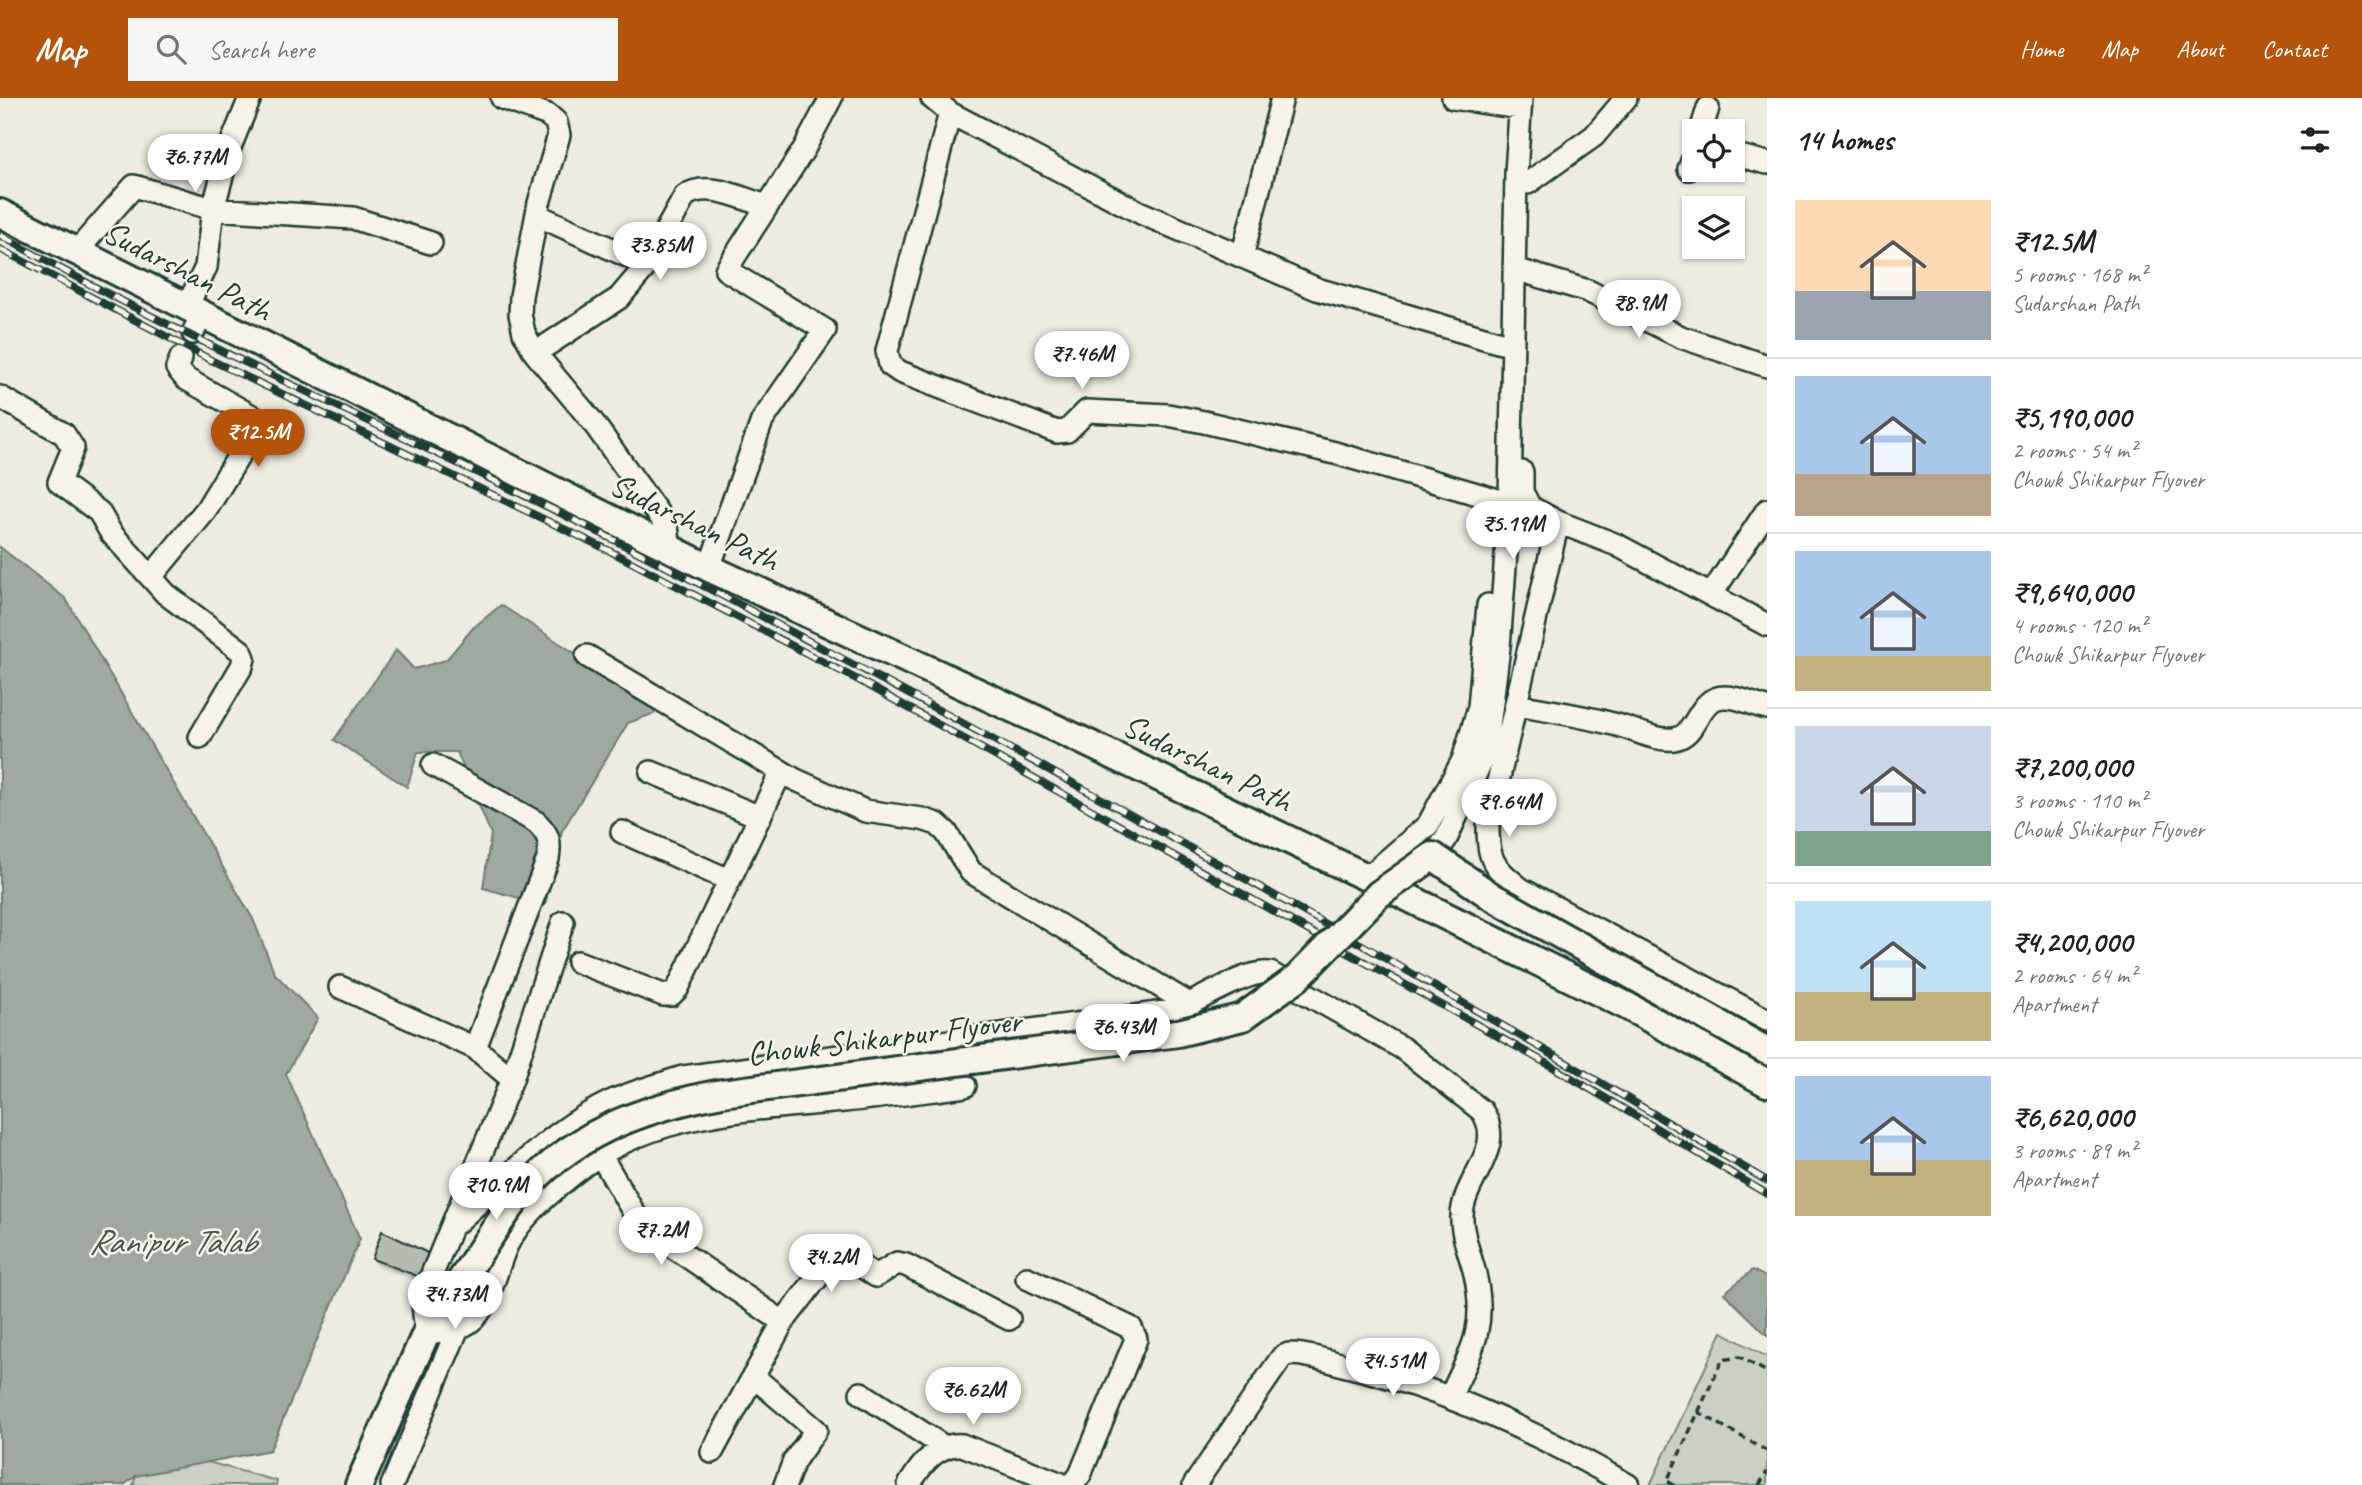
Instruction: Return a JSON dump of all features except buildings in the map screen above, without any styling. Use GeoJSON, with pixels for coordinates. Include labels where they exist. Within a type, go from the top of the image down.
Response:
{"type":"FeatureCollection","features":[{"type":"Feature","properties":{"kind":"main road","name":"Sudarshan Path"},"geometry":{"type":"LineString","coordinates":[[0,213],[76,252],[193,319],[709,568],[1081,740],[1367,878],[1627,1006],[1767,1083]]}},
{"type":"Feature","properties":{"kind":"main road"},"geometry":{"type":"LineString","coordinates":[[1433,856],[1491,896],[1767,1051]]}},
{"type":"Feature","properties":{"kind":"main road","name":"Chowk Shikarpur Flyover"},"geometry":{"type":"LineString","coordinates":[[359,1485],[426,1333],[516,1200],[538,1176],[578,1144],[626,1117],[667,1103],[722,1093],[1178,1032],[1243,1017],[1297,978],[1379,894],[1433,856]]}},
{"type":"Feature","properties":{"kind":"street"},"geometry":{"type":"LineString","coordinates":[[193,319],[206,267],[213,209],[230,147],[250,98]]}},
{"type":"Feature","properties":{"kind":"street"},"geometry":{"type":"LineString","coordinates":[[502,98],[548,115],[556,122],[559,135],[537,215],[520,314],[524,333],[536,353],[592,422],[667,526],[670,549]]}},
{"type":"Feature","properties":{"kind":"street"},"geometry":{"type":"LineString","coordinates":[[709,568],[762,421],[825,330],[726,270],[804,149],[831,98]]}},
{"type":"Feature","properties":{"kind":"street"},"geometry":{"type":"LineString","coordinates":[[932,98],[950,113],[1141,213],[1242,257],[1317,289],[1501,343]]}},
{"type":"Feature","properties":{"kind":"street"},"geometry":{"type":"LineString","coordinates":[[1242,257],[1282,98]]}},
{"type":"Feature","properties":{"kind":"street"},"geometry":{"type":"LineString","coordinates":[[1453,98],[1520,103],[1525,272],[1522,492],[1530,507],[1558,522],[1618,545],[1767,625]]}},
{"type":"Feature","properties":{"kind":"street"},"geometry":{"type":"LineString","coordinates":[[1367,878],[1429,825],[1463,760],[1479,707],[1498,500],[1507,182],[1522,178],[1594,136],[1626,98]]}},
{"type":"Feature","properties":{"kind":"street"},"geometry":{"type":"LineString","coordinates":[[1705,119],[1707,108]]}},
{"type":"Feature","properties":{"kind":"street"},"geometry":{"type":"LineString","coordinates":[[950,113],[887,351],[890,365],[900,372],[1057,432],[1067,431],[1087,411],[1168,415],[1335,453],[1498,500]]}},
{"type":"Feature","properties":{"kind":"street"},"geometry":{"type":"LineString","coordinates":[[1745,157],[1767,163]]}},
{"type":"Feature","properties":{"kind":"street","name":"Chowk Shikarpur Flyover"},"geometry":{"type":"LineString","coordinates":[[1433,856],[1446,839],[1486,751],[1492,709],[1510,500],[1516,216],[1522,178]]}},
{"type":"Feature","properties":{"kind":"street"},"geometry":{"type":"LineString","coordinates":[[76,252],[134,186],[213,209],[353,218],[431,243]]}},
{"type":"Feature","properties":{"kind":"street"},"geometry":{"type":"LineString","coordinates":[[536,353],[619,298],[647,265],[685,196],[694,190],[706,189],[767,206]]}},
{"type":"Feature","properties":{"kind":"street"},"geometry":{"type":"LineString","coordinates":[[537,215],[647,265]]}},
{"type":"Feature","properties":{"kind":"street"},"geometry":{"type":"LineString","coordinates":[[1525,272],[1588,291],[1681,337],[1767,366]]}},
{"type":"Feature","properties":{"kind":"street"},"geometry":{"type":"LineString","coordinates":[[150,577],[206,510],[257,426],[252,416],[186,379],[177,368],[181,358]]}},
{"type":"Feature","properties":{"kind":"street"},"geometry":{"type":"LineString","coordinates":[[0,397],[71,441],[73,448],[59,481],[99,512],[111,533],[166,594],[241,651],[244,658],[200,737]]}},
{"type":"Feature","properties":{"kind":"street"},"geometry":{"type":"LineString","coordinates":[[1711,595],[1754,534],[1767,510]]}},
{"type":"Feature","properties":{"kind":"street"},"geometry":{"type":"LineString","coordinates":[[1558,522],[1488,825],[1488,853],[1498,872],[1521,889],[1767,1020]]}},
{"type":"Feature","properties":{"kind":"street"},"geometry":{"type":"LineString","coordinates":[[587,656],[781,772],[866,811],[922,818],[937,824],[946,832],[971,872],[1191,1005]]}},
{"type":"Feature","properties":{"kind":"street"},"geometry":{"type":"LineString","coordinates":[[1517,705],[1616,724],[1664,739],[1679,738],[1706,703],[1714,698],[1738,699],[1767,708]]}},
{"type":"Feature","properties":{"kind":"street"},"geometry":{"type":"LineString","coordinates":[[433,765],[536,822],[547,832],[551,845],[540,883],[475,1048]]}},
{"type":"Feature","properties":{"kind":"street"},"geometry":{"type":"LineString","coordinates":[[651,772],[760,817]]}},
{"type":"Feature","properties":{"kind":"street"},"geometry":{"type":"LineString","coordinates":[[578,962],[663,995],[671,995],[678,988],[781,772]]}},
{"type":"Feature","properties":{"kind":"street"},"geometry":{"type":"LineString","coordinates":[[622,831],[729,880]]}},
{"type":"Feature","properties":{"kind":"street"},"geometry":{"type":"LineString","coordinates":[[563,922],[512,1079],[427,1291],[424,1304],[426,1333],[458,1328],[472,1321],[482,1307],[508,1243],[519,1226],[573,1174],[600,1154],[655,1130],[737,1110],[965,1086]]}},
{"type":"Feature","properties":{"kind":"street"},"geometry":{"type":"LineString","coordinates":[[455,1224],[538,1151],[579,1121],[616,1100],[683,1077],[1172,1011],[1191,1005],[1256,973],[1270,973],[1402,1048],[1482,1111],[1488,1119],[1492,1131],[1490,1144],[1462,1215],[1481,1311],[1477,1335],[1450,1397]]}},
{"type":"Feature","properties":{"kind":"street"},"geometry":{"type":"LineString","coordinates":[[340,987],[475,1048],[512,1079]]}},
{"type":"Feature","properties":{"kind":"street"},"geometry":{"type":"LineString","coordinates":[[600,1154],[641,1225],[783,1322]]}},
{"type":"Feature","properties":{"kind":"street"},"geometry":{"type":"LineString","coordinates":[[712,1452],[783,1322],[838,1255],[845,1255],[876,1276],[897,1263],[906,1265],[1009,1319]]}},
{"type":"Feature","properties":{"kind":"street"},"geometry":{"type":"LineString","coordinates":[[1027,1278],[1131,1328],[1136,1339],[1080,1475],[1072,1485]]}},
{"type":"Feature","properties":{"kind":"street"},"geometry":{"type":"LineString","coordinates":[[392,1485],[458,1328]]}},
{"type":"Feature","properties":{"kind":"street"},"geometry":{"type":"LineString","coordinates":[[1194,1485],[1284,1355],[1296,1354],[1404,1379],[1450,1397],[1592,1463],[1614,1482]]}},
{"type":"Feature","properties":{"kind":"street"},"geometry":{"type":"LineString","coordinates":[[753,1376],[816,1430],[794,1461],[785,1485]]}},
{"type":"Feature","properties":{"kind":"street"},"geometry":{"type":"LineString","coordinates":[[861,1393],[943,1446],[962,1445],[1064,1485]]}},
{"type":"Feature","properties":{"kind":"street"},"geometry":{"type":"LineString","coordinates":[[909,1485],[925,1462],[943,1446]]}},
{"type":"Feature","properties":{"kind":"path"},"geometry":{"type":"LineString","coordinates":[[1674,1485],[1667,1481],[1722,1360],[1740,1357],[1767,1373]]}},
{"type":"Feature","properties":{"kind":"path"},"geometry":{"type":"LineString","coordinates":[[1698,1412],[1767,1451]]}},
{"type":"Feature","properties":{"kind":"path"},"geometry":{"type":"LineString","coordinates":[[1759,1485],[1767,1472]]}},
{"type":"Feature","properties":{"kind":"shaded area"},"geometry":{"type":"Polygon","coordinates":[[[1722,1332],[1767,1357],[1767,1485],[1650,1485],[1722,1332]]]}},
{"type":"Feature","properties":{"kind":"shaded area"},"geometry":{"type":"Polygon","coordinates":[[[146,1445],[277,1481],[276,1485],[133,1485],[146,1445]]]}},
{"type":"Feature","properties":{"kind":"water","name":"Ranipur Talab"},"geometry":{"type":"Polygon","coordinates":[[[0,547],[66,599],[253,919],[275,974],[318,1018],[286,1074],[360,1239],[270,1450],[136,1476],[124,1485],[0,1485],[0,547]]]}},
{"type":"Feature","properties":{"kind":"water"},"geometry":{"type":"Polygon","coordinates":[[[501,605],[653,704],[655,713],[628,723],[562,831],[545,905],[483,888],[491,834],[457,752],[418,752],[407,787],[334,740],[396,650],[414,669],[446,660],[473,628],[501,605]]]}},
{"type":"Feature","properties":{"kind":"water"},"geometry":{"type":"Polygon","coordinates":[[[1753,1270],[1767,1278],[1767,1335],[1724,1293],[1753,1270]]]}},
{"type":"Feature","properties":{"kind":"railway"},"geometry":{"type":"LineString","coordinates":[[0,235],[151,316],[614,540],[906,692],[1339,932],[1767,1181]]}},
{"type":"Feature","properties":{"kind":"railway"},"geometry":{"type":"LineString","coordinates":[[0,249],[213,361],[606,549],[862,682],[1553,1067],[1767,1194]]}}]}
